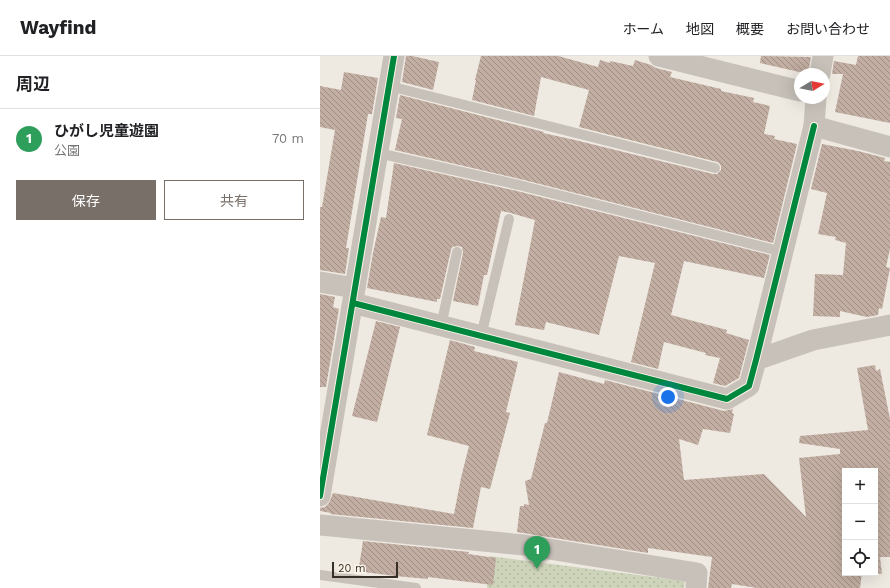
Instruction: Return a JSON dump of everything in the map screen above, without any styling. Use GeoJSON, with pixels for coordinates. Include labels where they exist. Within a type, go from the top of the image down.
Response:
{"type":"FeatureCollection","features":[{"type":"Feature","properties":{"kind":"street"},"geometry":{"type":"LineString","coordinates":[[320,495],[325,434],[354,295],[394,56]]}},
{"type":"Feature","properties":{"kind":"street"},"geometry":{"type":"LineString","coordinates":[[659,56],[794,90]]}},
{"type":"Feature","properties":{"kind":"street"},"geometry":{"type":"LineString","coordinates":[[821,68],[823,56]]}},
{"type":"Feature","properties":{"kind":"street"},"geometry":{"type":"LineString","coordinates":[[320,282],[441,326],[727,399],[749,386],[814,126],[816,104]]}},
{"type":"Feature","properties":{"kind":"street"},"geometry":{"type":"LineString","coordinates":[[814,126],[890,147]]}},
{"type":"Feature","properties":{"kind":"street"},"geometry":{"type":"LineString","coordinates":[[756,360],[813,340],[890,324]]}},
{"type":"Feature","properties":{"kind":"street"},"geometry":{"type":"LineString","coordinates":[[320,525],[524,545],[697,573],[696,588]]}},
{"type":"Feature","properties":{"kind":"lane"},"geometry":{"type":"LineString","coordinates":[[389,86],[715,168]]}},
{"type":"Feature","properties":{"kind":"lane"},"geometry":{"type":"LineString","coordinates":[[378,153],[519,185],[783,252]]}},
{"type":"Feature","properties":{"kind":"lane"},"geometry":{"type":"LineString","coordinates":[[481,336],[509,219]]}},
{"type":"Feature","properties":{"kind":"lane"},"geometry":{"type":"LineString","coordinates":[[441,326],[457,252]]}},
{"type":"Feature","properties":{"kind":"lane"},"geometry":{"type":"LineString","coordinates":[[320,575],[416,588]]}},
{"type":"Feature","properties":{"kind":"green space"},"geometry":{"type":"Polygon","coordinates":[[[489,556],[685,581],[684,588],[487,588],[489,556]]]}},
{"type":"Feature","properties":{"kind":"building"},"geometry":{"type":"Polygon","coordinates":[[[406,56],[439,62],[433,90],[402,82],[406,56]]]}},
{"type":"Feature","properties":{"kind":"building"},"geometry":{"type":"Polygon","coordinates":[[[481,56],[558,56],[598,67],[600,60],[633,66],[635,60],[672,72],[670,77],[721,89],[721,91],[754,98],[753,102],[770,106],[764,134],[775,136],[774,139],[797,144],[773,243],[520,179],[395,150],[402,119],[396,118],[400,95],[544,132],[543,133],[713,174],[717,174],[721,170],[721,166],[717,162],[579,127],[589,90],[541,77],[534,116],[472,100],[481,56]]]}},
{"type":"Feature","properties":{"kind":"building"},"geometry":{"type":"Polygon","coordinates":[[[761,56],[811,57],[809,68],[794,68],[794,71],[760,63],[761,56]]]}},
{"type":"Feature","properties":{"kind":"building"},"geometry":{"type":"Polygon","coordinates":[[[858,56],[890,56],[890,123],[835,112],[843,74],[832,74],[834,61],[856,65],[858,56]]]}},
{"type":"Feature","properties":{"kind":"building"},"geometry":{"type":"Polygon","coordinates":[[[344,72],[378,78],[372,114],[368,114],[346,248],[349,248],[345,274],[320,270],[320,207],[322,207],[335,130],[320,127],[320,86],[341,90],[344,72]]]}},
{"type":"Feature","properties":{"kind":"building"},"geometry":{"type":"Polygon","coordinates":[[[822,144],[885,158],[884,161],[890,162],[890,249],[886,267],[890,268],[882,309],[879,308],[878,315],[867,317],[840,311],[840,317],[813,316],[815,274],[843,275],[846,243],[835,240],[836,237],[818,234],[827,193],[811,189],[822,144]]]}},
{"type":"Feature","properties":{"kind":"building"},"geometry":{"type":"Polygon","coordinates":[[[394,163],[517,191],[770,255],[764,278],[684,261],[671,315],[727,330],[726,333],[749,340],[739,378],[725,386],[713,383],[720,358],[705,355],[706,353],[664,342],[658,369],[631,362],[655,263],[619,256],[599,335],[546,322],[544,330],[515,325],[535,220],[511,213],[501,211],[487,275],[484,275],[478,306],[453,301],[463,253],[462,247],[458,246],[452,247],[440,299],[437,299],[437,302],[367,288],[381,217],[386,218],[394,163]]]}},
{"type":"Feature","properties":{"kind":"building"},"geometry":{"type":"Polygon","coordinates":[[[320,294],[335,297],[333,307],[339,309],[326,387],[320,387],[320,294]]]}},
{"type":"Feature","properties":{"kind":"building"},"geometry":{"type":"Polygon","coordinates":[[[376,321],[400,327],[377,422],[352,416],[376,321]]]}},
{"type":"Feature","properties":{"kind":"building"},"geometry":{"type":"Polygon","coordinates":[[[450,340],[475,347],[474,351],[518,362],[506,412],[510,413],[490,489],[481,487],[473,528],[330,514],[331,513],[320,511],[320,508],[325,507],[329,503],[333,493],[454,514],[469,446],[427,435],[450,340]]]}},
{"type":"Feature","properties":{"kind":"building"},"geometry":{"type":"Polygon","coordinates":[[[875,365],[876,371],[880,369],[890,419],[890,557],[880,557],[882,574],[878,573],[878,468],[842,468],[842,576],[862,576],[860,588],[757,588],[732,584],[731,588],[708,588],[712,557],[648,548],[648,553],[517,532],[520,506],[524,506],[524,504],[529,505],[525,481],[531,479],[545,423],[547,423],[559,372],[604,384],[605,380],[724,411],[733,409],[732,413],[734,414],[730,433],[703,429],[698,445],[679,439],[684,480],[764,474],[806,517],[799,458],[840,454],[840,449],[799,443],[800,436],[868,430],[857,368],[875,365]]]}},
{"type":"Feature","properties":{"kind":"building"},"geometry":{"type":"Polygon","coordinates":[[[363,541],[469,552],[468,554],[496,558],[493,585],[428,577],[428,579],[364,572],[365,567],[359,567],[363,541]]]}},
{"type":"Feature","properties":{"kind":"cycle path"},"geometry":{"type":"LineString","coordinates":[[320,496],[394,56]]}},
{"type":"Feature","properties":{"kind":"cycle path"},"geometry":{"type":"LineString","coordinates":[[353,303],[727,399],[749,386],[814,126]]}},
{"type":"Feature","properties":{"kind":"place","name":"ひがし児童遊園"},"geometry":{"type":"Point","coordinates":[537,569]}}]}
